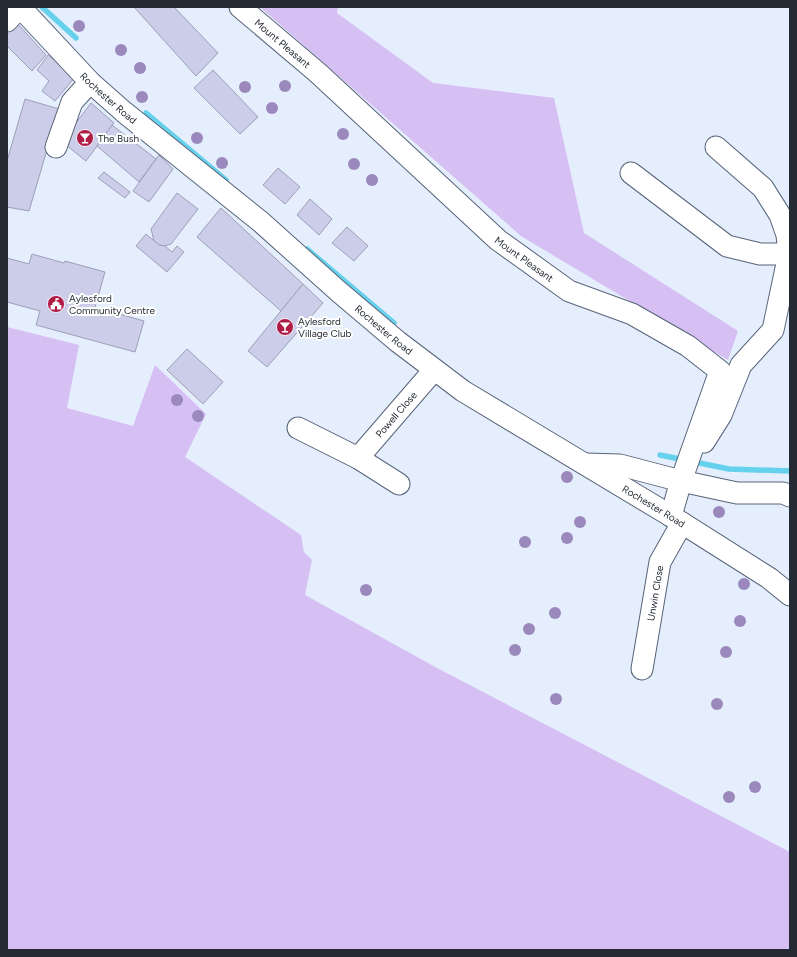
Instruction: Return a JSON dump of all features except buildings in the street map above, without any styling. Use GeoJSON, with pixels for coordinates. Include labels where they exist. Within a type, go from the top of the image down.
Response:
{"type":"FeatureCollection","features":[{"type":"Feature","properties":{"kind":"street"},"geometry":{"type":"LineString","coordinates":[[7,21],[20,7]]}},
{"type":"Feature","properties":{"kind":"street","name":"Rochester Road"},"geometry":{"type":"LineString","coordinates":[[20,7],[90,82],[124,112],[261,222],[385,331],[434,370],[463,391],[677,520],[769,578],[790,595]]}},
{"type":"Feature","properties":{"kind":"street","name":"Mount Pleasant"},"geometry":{"type":"LineString","coordinates":[[240,7],[318,73],[498,240],[569,291],[632,314],[688,346],[720,371],[688,463],[677,520]]}},
{"type":"Feature","properties":{"kind":"street"},"geometry":{"type":"LineString","coordinates":[[56,147],[72,102],[90,82]]}},
{"type":"Feature","properties":{"kind":"street"},"geometry":{"type":"LineString","coordinates":[[688,463],[702,446],[721,415],[741,365],[772,330],[789,254],[787,235],[780,214],[763,188],[716,147]]}},
{"type":"Feature","properties":{"kind":"street"},"geometry":{"type":"LineString","coordinates":[[631,173],[727,246],[760,254],[789,254]]}},
{"type":"Feature","properties":{"kind":"street","name":"Powell Close"},"geometry":{"type":"LineString","coordinates":[[358,458],[434,370]]}},
{"type":"Feature","properties":{"kind":"street"},"geometry":{"type":"LineString","coordinates":[[298,428],[358,458],[399,484]]}},
{"type":"Feature","properties":{"kind":"street"},"geometry":{"type":"LineString","coordinates":[[583,464],[620,465],[688,463],[737,493],[783,493],[790,496]]}},
{"type":"Feature","properties":{"kind":"street","name":"Unwin Close"},"geometry":{"type":"LineString","coordinates":[[642,668],[660,562],[677,520]]}},
{"type":"Feature","properties":{"kind":"shaded area"},"geometry":{"type":"Polygon","coordinates":[[[260,7],[338,7],[337,13],[433,83],[554,98],[584,233],[738,331],[728,360],[521,236],[260,7]]]}},
{"type":"Feature","properties":{"kind":"shaded area"},"geometry":{"type":"Polygon","coordinates":[[[7,327],[79,345],[67,408],[133,426],[155,365],[206,414],[185,457],[301,535],[304,552],[312,560],[305,595],[437,668],[790,852],[790,950],[7,950],[7,327]]]}},
{"type":"Feature","properties":{"kind":"waterway"},"geometry":{"type":"LineString","coordinates":[[42,7],[76,38]]}},
{"type":"Feature","properties":{"kind":"waterway"},"geometry":{"type":"LineString","coordinates":[[146,113],[226,180]]}},
{"type":"Feature","properties":{"kind":"waterway"},"geometry":{"type":"LineString","coordinates":[[307,249],[394,323]]}},
{"type":"Feature","properties":{"kind":"waterway"},"geometry":{"type":"LineString","coordinates":[[660,455],[729,469],[790,471]]}},
{"type":"Feature","properties":{"kind":"place","name":"The Bush"},"geometry":{"type":"Point","coordinates":[85,138]}},
{"type":"Feature","properties":{"kind":"place","name":"Aylesford Community Centre"},"geometry":{"type":"Point","coordinates":[56,304]}},
{"type":"Feature","properties":{"kind":"place","name":"Aylesford Village Club"},"geometry":{"type":"Point","coordinates":[285,327]}}]}
